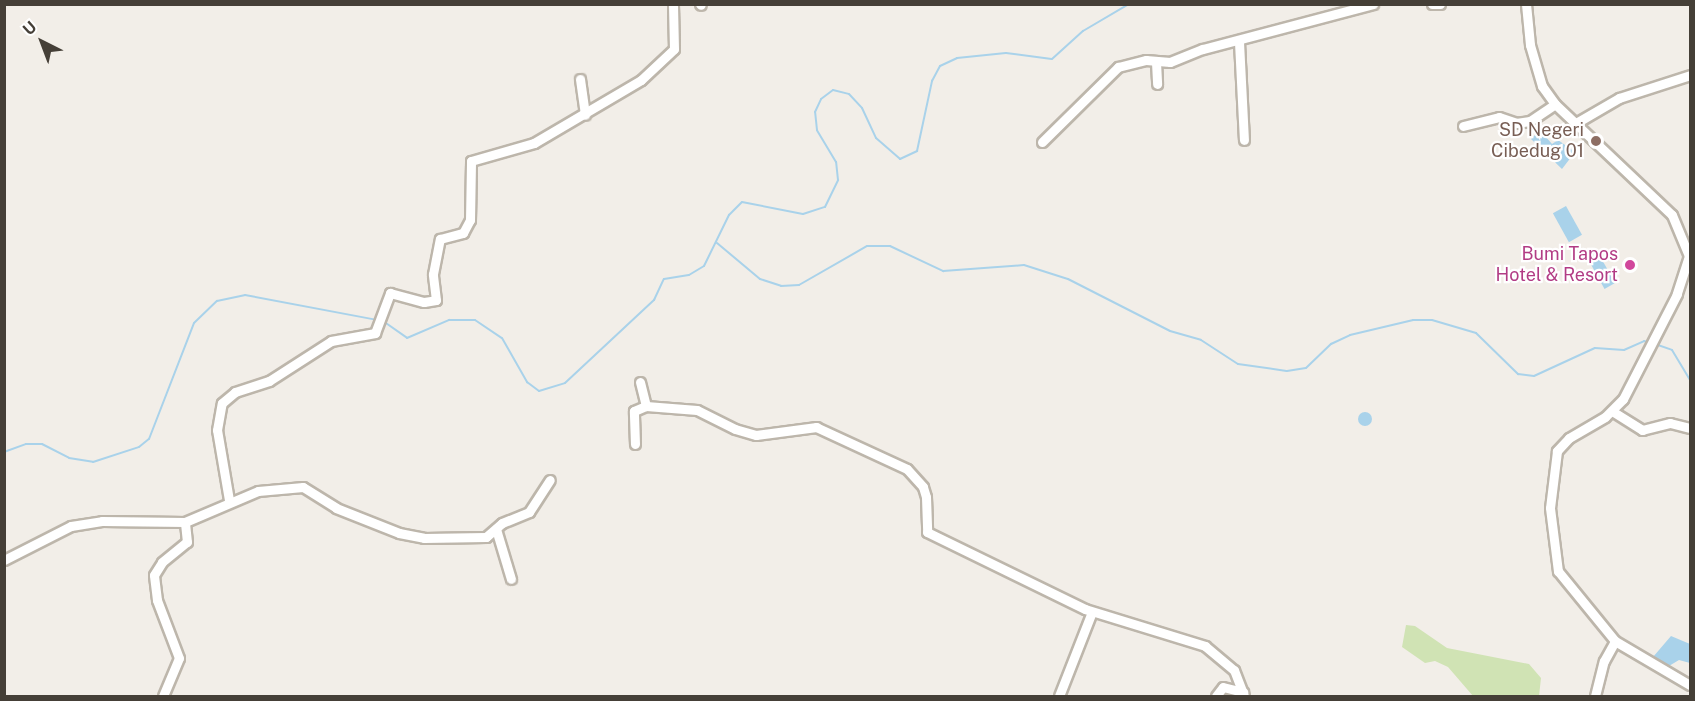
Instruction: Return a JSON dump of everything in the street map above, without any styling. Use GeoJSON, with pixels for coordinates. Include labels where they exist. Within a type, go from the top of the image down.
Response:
{"type":"FeatureCollection","features":[{"type":"Feature","properties":{"kind":"street"},"geometry":{"type":"LineString","coordinates":[[229,500],[217,430],[222,403],[235,392],[269,381],[317,347],[331,340],[366,337],[380,329],[390,293],[424,302],[437,298],[434,274],[441,239],[463,233],[470,220],[471,161],[522,148],[585,115],[641,80],[670,54],[675,44],[674,4]]}},
{"type":"Feature","properties":{"kind":"street"},"geometry":{"type":"LineString","coordinates":[[1042,142],[1118,67],[1132,62],[1170,62],[1203,49],[1239,42],[1373,4]]}},
{"type":"Feature","properties":{"kind":"street"},"geometry":{"type":"LineString","coordinates":[[1432,4],[1440,4]]}},
{"type":"Feature","properties":{"kind":"street"},"geometry":{"type":"LineString","coordinates":[[1526,4],[1537,74],[1555,104],[1671,215],[1690,256],[1677,294],[1635,381],[1623,399],[1612,411],[1569,438],[1557,451],[1550,508],[1558,571],[1615,641],[1690,685]]}},
{"type":"Feature","properties":{"kind":"street"},"geometry":{"type":"LineString","coordinates":[[1239,42],[1244,140]]}},
{"type":"Feature","properties":{"kind":"street"},"geometry":{"type":"LineString","coordinates":[[1156,62],[1157,84]]}},
{"type":"Feature","properties":{"kind":"street"},"geometry":{"type":"LineString","coordinates":[[1576,123],[1619,98],[1690,75]]}},
{"type":"Feature","properties":{"kind":"street"},"geometry":{"type":"LineString","coordinates":[[580,79],[585,115]]}},
{"type":"Feature","properties":{"kind":"street"},"geometry":{"type":"LineString","coordinates":[[1463,126],[1499,117],[1516,123],[1530,121],[1555,104]]}},
{"type":"Feature","properties":{"kind":"street"},"geometry":{"type":"LineString","coordinates":[[640,382],[646,406]]}},
{"type":"Feature","properties":{"kind":"street"},"geometry":{"type":"LineString","coordinates":[[635,444],[634,411],[646,406],[697,410],[735,429],[756,435],[816,427],[853,447],[894,461],[923,487],[927,531],[1092,612],[1205,646],[1234,670],[1244,694]]}},
{"type":"Feature","properties":{"kind":"street"},"geometry":{"type":"LineString","coordinates":[[1612,411],[1642,430],[1670,423],[1690,428]]}},
{"type":"Feature","properties":{"kind":"street"},"geometry":{"type":"LineString","coordinates":[[4,560],[47,536],[89,522],[184,522],[229,500],[265,490],[303,487],[354,516],[414,537],[486,537],[496,529],[529,512],[550,480]]}},
{"type":"Feature","properties":{"kind":"street"},"geometry":{"type":"LineString","coordinates":[[163,696],[179,658],[157,600],[154,575],[162,562],[187,542],[184,522]]}},
{"type":"Feature","properties":{"kind":"street"},"geometry":{"type":"LineString","coordinates":[[496,529],[511,579]]}},
{"type":"Feature","properties":{"kind":"street"},"geometry":{"type":"LineString","coordinates":[[1059,696],[1092,612]]}},
{"type":"Feature","properties":{"kind":"street"},"geometry":{"type":"LineString","coordinates":[[1595,696],[1604,661],[1615,641]]}},
{"type":"Feature","properties":{"kind":"street"},"geometry":{"type":"LineString","coordinates":[[1216,696],[1223,687],[1244,694]]}},
{"type":"Feature","properties":{"kind":"green space"},"geometry":{"type":"Polygon","coordinates":[[[1406,625],[1415,626],[1447,648],[1529,664],[1541,678],[1539,696],[1473,696],[1448,667],[1435,661],[1425,663],[1402,647],[1406,625]]]}},
{"type":"Feature","properties":{"kind":"water"},"geometry":{"type":"Polygon","coordinates":[[[1540,130],[1552,144],[1558,140],[1575,152],[1562,169],[1531,139],[1540,130]]]}},
{"type":"Feature","properties":{"kind":"water"},"geometry":{"type":"Polygon","coordinates":[[[1566,206],[1582,235],[1569,242],[1553,213],[1566,206]]]}},
{"type":"Feature","properties":{"kind":"water"},"geometry":{"type":"Polygon","coordinates":[[[1600,256],[1615,283],[1605,289],[1590,262],[1600,256]]]}},
{"type":"Feature","properties":{"kind":"water"},"geometry":{"type":"Polygon","coordinates":[[[1365,412],[1370,414],[1372,419],[1370,424],[1365,426],[1360,424],[1358,419],[1360,414],[1365,412]]]}},
{"type":"Feature","properties":{"kind":"water"},"geometry":{"type":"Polygon","coordinates":[[[1671,636],[1690,644],[1690,663],[1679,660],[1669,666],[1653,657],[1671,636]]]}},
{"type":"Feature","properties":{"kind":"waterway"},"geometry":{"type":"LineString","coordinates":[[383,321],[407,338],[449,320],[475,320],[502,338],[527,382],[539,391],[565,383],[654,300],[664,279],[689,275],[704,266],[729,215],[742,202],[803,214],[825,207],[838,180],[836,162],[817,130],[815,112],[821,99],[833,90],[849,94],[862,108],[876,138],[900,159],[917,151],[932,81],[940,66],[957,58],[1006,53],[1052,59],[1083,31],[1129,4]]}},
{"type":"Feature","properties":{"kind":"waterway"},"geometry":{"type":"LineString","coordinates":[[717,243],[760,279],[781,286],[799,285],[867,246],[890,246],[943,271],[1024,265],[1068,279],[1170,331],[1201,340],[1238,364],[1287,371],[1306,368],[1331,344],[1350,335],[1413,320],[1432,320],[1476,333],[1518,374],[1534,376],[1595,348],[1624,350],[1644,341],[1650,343]]}},
{"type":"Feature","properties":{"kind":"waterway"},"geometry":{"type":"LineString","coordinates":[[4,452],[26,444],[42,444],[69,458],[93,462],[139,447],[149,439],[194,323],[217,301],[245,295],[377,320]]}},
{"type":"Feature","properties":{"kind":"waterway"},"geometry":{"type":"LineString","coordinates":[[1655,344],[1672,350],[1690,380]]}},
{"type":"Feature","properties":{"kind":"place","name":"SD Negeri Cibedug 01"},"geometry":{"type":"Point","coordinates":[1596,141]}},
{"type":"Feature","properties":{"kind":"place","name":"Bumi Tapos Hotel & Resort"},"geometry":{"type":"Point","coordinates":[1630,265]}}]}
